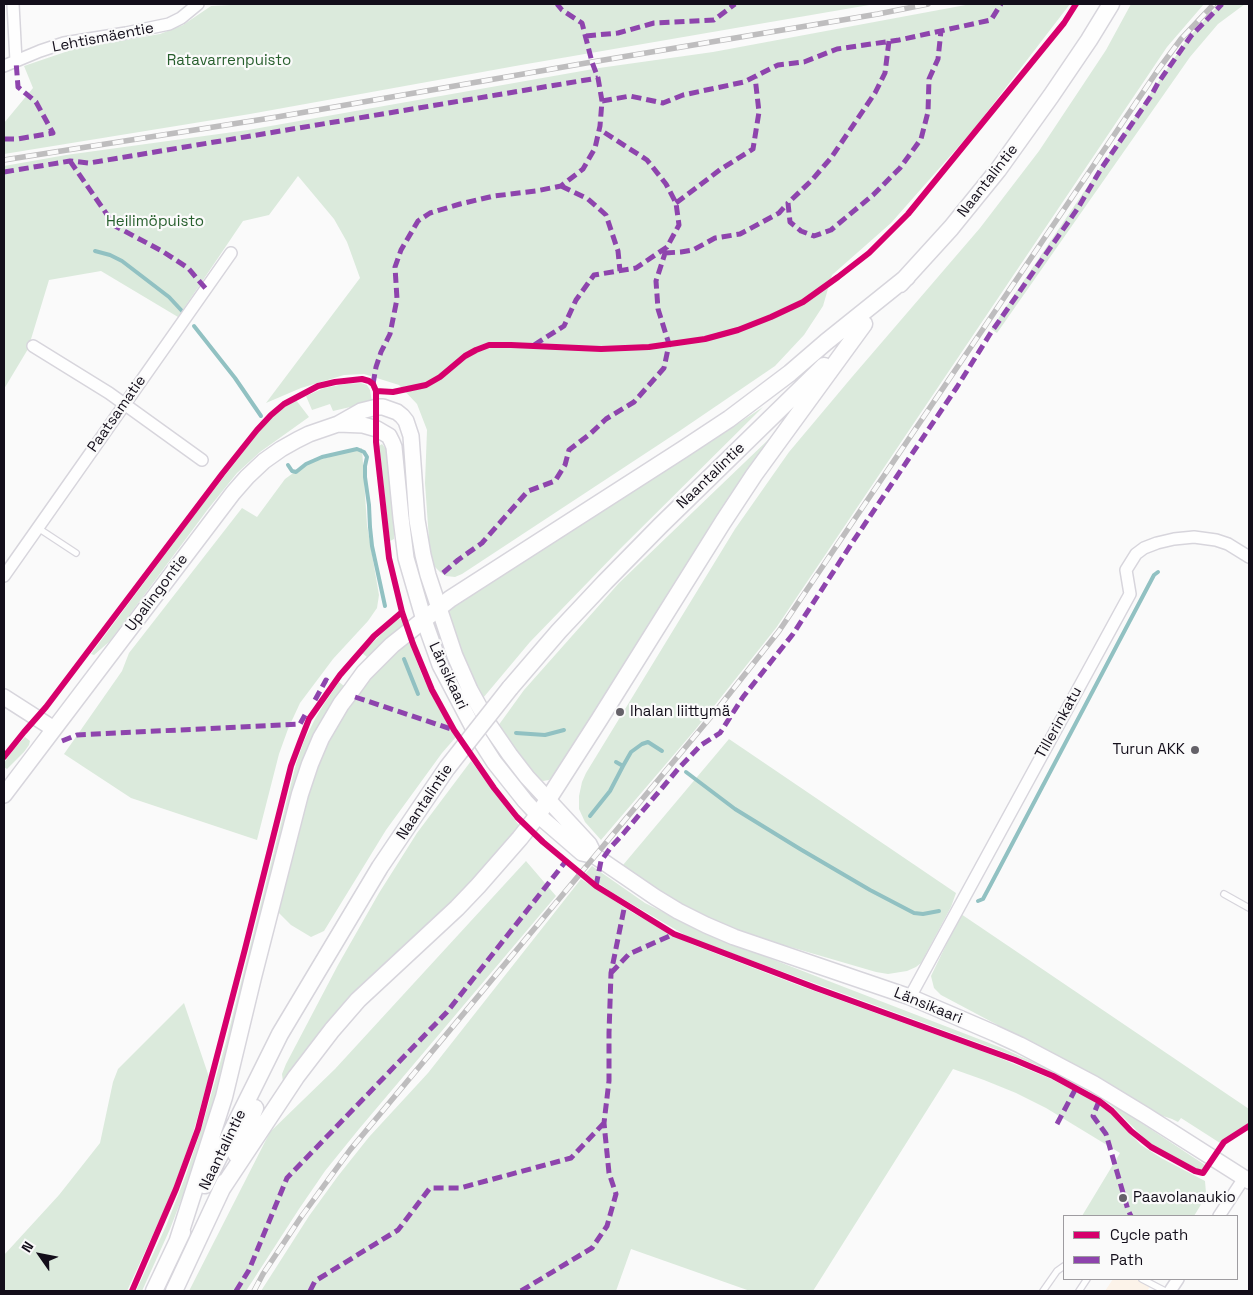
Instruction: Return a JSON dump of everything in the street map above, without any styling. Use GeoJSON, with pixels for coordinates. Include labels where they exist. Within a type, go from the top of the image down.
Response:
{"type":"FeatureCollection","features":[{"type":"Feature","properties":{"kind":"main road","name":"Naantalintie"},"geometry":{"type":"LineString","coordinates":[[154,1291],[280,1034],[380,868],[447,768],[510,688],[559,631],[660,526],[823,367],[951,228],[1003,163],[1057,88],[1111,4]]}},
{"type":"Feature","properties":{"kind":"main road"},"geometry":{"type":"LineString","coordinates":[[178,1240],[224,1097],[300,794],[321,738],[341,704],[364,673],[392,645],[450,599],[729,418],[790,373],[907,276]]}},
{"type":"Feature","properties":{"kind":"main road"},"geometry":{"type":"LineString","coordinates":[[221,1190],[285,1092],[332,1030],[358,1000],[457,908],[520,838],[538,815],[728,514],[754,475],[864,324]]}},
{"type":"Feature","properties":{"kind":"main road","name":"Naantalintie"},"geometry":{"type":"LineString","coordinates":[[174,1291],[221,1190],[251,1117],[326,959]]}},
{"type":"Feature","properties":{"kind":"street"},"geometry":{"type":"LineString","coordinates":[[13,4],[16,61]]}},
{"type":"Feature","properties":{"kind":"street","name":"Lehtismäentie"},"geometry":{"type":"LineString","coordinates":[[4,66],[64,43],[169,24],[181,18],[198,4]]}},
{"type":"Feature","properties":{"kind":"street","name":"Paatsamatie"},"geometry":{"type":"LineString","coordinates":[[4,576],[231,253]]}},
{"type":"Feature","properties":{"kind":"street"},"geometry":{"type":"LineString","coordinates":[[33,346],[109,393],[202,460]]}},
{"type":"Feature","properties":{"kind":"street","name":"Upalingontie"},"geometry":{"type":"LineString","coordinates":[[4,795],[233,493],[264,461],[280,449],[309,434],[338,424],[361,411],[377,407],[397,412],[402,416],[406,421],[411,436]]}},
{"type":"Feature","properties":{"kind":"street","name":"Upalingontie"},"geometry":{"type":"LineString","coordinates":[[338,424],[363,425],[377,429],[388,436],[394,447]]}},
{"type":"Feature","properties":{"kind":"street","name":"Länsikaari"},"geometry":{"type":"LineString","coordinates":[[411,436],[417,520],[423,555],[455,656],[470,690],[490,726],[527,777],[590,844],[595,856]]}},
{"type":"Feature","properties":{"kind":"street","name":"Länsikaari"},"geometry":{"type":"LineString","coordinates":[[394,447],[406,558],[424,620],[440,665],[478,737],[494,762],[538,815],[582,853],[595,856],[655,898],[706,925],[734,937],[910,997],[994,1033],[1050,1060],[1094,1084],[1248,1176]]}},
{"type":"Feature","properties":{"kind":"street","name":"Tillerinkatu"},"geometry":{"type":"LineString","coordinates":[[910,997],[1130,594],[1126,570],[1136,554],[1144,548],[1157,543],[1194,537],[1228,544],[1249,557]]}},
{"type":"Feature","properties":{"kind":"street"},"geometry":{"type":"LineString","coordinates":[[4,697],[54,729]]}},
{"type":"Feature","properties":{"kind":"street"},"geometry":{"type":"LineString","coordinates":[[1220,1215],[1248,1176]]}},
{"type":"Feature","properties":{"kind":"street"},"geometry":{"type":"LineString","coordinates":[[1170,1291],[1177,1280]]}},
{"type":"Feature","properties":{"kind":"lane"},"geometry":{"type":"LineString","coordinates":[[38,528],[76,553]]}},
{"type":"Feature","properties":{"kind":"lane"},"geometry":{"type":"LineString","coordinates":[[1224,894],[1249,908]]}},
{"type":"Feature","properties":{"kind":"lane"},"geometry":{"type":"LineString","coordinates":[[1043,1291],[1056,1271],[1063,1267]]}},
{"type":"Feature","properties":{"kind":"lane"},"geometry":{"type":"LineString","coordinates":[[1079,1291],[1086,1280]]}},
{"type":"Feature","properties":{"kind":"lane"},"geometry":{"type":"LineString","coordinates":[[1144,1280],[1164,1291]]}},
{"type":"Feature","properties":{"kind":"shaded area"},"geometry":{"type":"Polygon","coordinates":[[[1112,1280],[1154,1281],[1147,1291],[1105,1291],[1112,1280]]]}},
{"type":"Feature","properties":{"kind":"green space","name":"Ratavarrenpuisto"},"geometry":{"type":"Polygon","coordinates":[[[250,4],[875,4],[250,114],[4,154],[4,123],[33,88],[24,66],[74,49],[160,34],[183,25],[211,6],[250,4]]]}},
{"type":"Feature","properties":{"kind":"green space","name":"Heilimöpuisto"},"geometry":{"type":"Polygon","coordinates":[[[971,4],[1070,4],[974,129],[891,223],[832,275],[823,306],[804,335],[775,366],[681,430],[455,577],[446,576],[433,565],[430,554],[425,483],[427,430],[417,404],[399,385],[364,374],[344,375],[301,388],[266,403],[360,278],[347,242],[334,219],[298,176],[269,215],[243,221],[178,317],[101,271],[49,280],[28,349],[4,389],[4,166],[66,155],[248,130],[599,68],[713,52],[971,4]]]}},
{"type":"Feature","properties":{"kind":"green space"},"geometry":{"type":"Polygon","coordinates":[[[1131,4],[1204,4],[1167,47],[776,628],[695,730],[601,840],[585,822],[579,809],[582,782],[735,529],[789,452],[980,228],[1039,151],[1106,50],[1131,4]]]}},
{"type":"Feature","properties":{"kind":"green space"},"geometry":{"type":"Polygon","coordinates":[[[1223,4],[1245,4],[1218,24],[1190,57],[997,333],[991,329],[1188,38],[1213,11],[1223,4]]]}},
{"type":"Feature","properties":{"kind":"green space"},"geometry":{"type":"Polygon","coordinates":[[[361,383],[367,385],[370,390],[372,402],[333,411],[330,404],[312,410],[306,396],[324,388],[361,383]]]}},
{"type":"Feature","properties":{"kind":"green space"},"geometry":{"type":"Polygon","coordinates":[[[296,400],[309,417],[260,452],[237,473],[110,641],[94,655],[91,654],[262,428],[277,412],[296,400]]]}},
{"type":"Feature","properties":{"kind":"green space"},"geometry":{"type":"Polygon","coordinates":[[[763,407],[620,549],[530,642],[483,698],[466,669],[447,616],[452,606],[763,407]]]}},
{"type":"Feature","properties":{"kind":"green space"},"geometry":{"type":"Polygon","coordinates":[[[770,438],[553,777],[543,781],[534,777],[498,726],[524,690],[619,583],[770,438]]]}},
{"type":"Feature","properties":{"kind":"green space"},"geometry":{"type":"Polygon","coordinates":[[[382,444],[386,449],[389,460],[394,500],[394,539],[390,541],[379,446],[382,444]]]}},
{"type":"Feature","properties":{"kind":"green space"},"geometry":{"type":"Polygon","coordinates":[[[362,448],[367,525],[379,595],[377,608],[368,621],[333,659],[300,703],[279,754],[257,840],[131,798],[64,754],[122,671],[129,653],[242,508],[257,517],[285,479],[307,463],[362,448]]]}},
{"type":"Feature","properties":{"kind":"green space"},"geometry":{"type":"Polygon","coordinates":[[[398,618],[402,619],[404,626],[401,631],[367,657],[362,653],[398,618]]]}},
{"type":"Feature","properties":{"kind":"green space"},"geometry":{"type":"Polygon","coordinates":[[[407,642],[410,644],[422,675],[438,707],[456,737],[442,753],[386,830],[324,931],[311,937],[291,925],[278,912],[312,776],[327,742],[360,689],[382,664],[407,642]]]}},
{"type":"Feature","properties":{"kind":"green space"},"geometry":{"type":"Polygon","coordinates":[[[339,682],[344,686],[324,716],[301,768],[221,1079],[190,1177],[170,1229],[142,1291],[136,1291],[166,1226],[186,1175],[204,1120],[226,1042],[296,764],[304,741],[315,719],[339,682]]]}},
{"type":"Feature","properties":{"kind":"green space"},"geometry":{"type":"Polygon","coordinates":[[[25,737],[30,741],[29,745],[7,769],[4,767],[4,763],[25,737]]]}},
{"type":"Feature","properties":{"kind":"green space"},"geometry":{"type":"Polygon","coordinates":[[[729,739],[956,893],[951,907],[921,963],[907,971],[888,974],[756,937],[705,917],[654,888],[623,865],[729,739]]]}},
{"type":"Feature","properties":{"kind":"green space"},"geometry":{"type":"Polygon","coordinates":[[[471,761],[521,828],[283,1082],[282,1074],[286,1064],[338,965],[379,893],[417,833],[471,761]]]}},
{"type":"Feature","properties":{"kind":"green space"},"geometry":{"type":"Polygon","coordinates":[[[526,861],[556,896],[325,1171],[246,1291],[189,1291],[270,1132],[335,1069],[526,861]]]}},
{"type":"Feature","properties":{"kind":"green space"},"geometry":{"type":"Polygon","coordinates":[[[592,866],[645,903],[695,928],[1002,1048],[1062,1075],[1111,1103],[1205,1165],[1205,1167],[1201,1170],[1198,1169],[1158,1149],[1146,1140],[1110,1104],[1087,1090],[1034,1064],[690,938],[613,893],[585,874],[592,866]]]}},
{"type":"Feature","properties":{"kind":"green space"},"geometry":{"type":"Polygon","coordinates":[[[581,879],[633,913],[691,944],[795,984],[987,1053],[1049,1078],[1087,1097],[1107,1110],[1141,1145],[1161,1158],[1205,1181],[1206,1193],[1195,1215],[1083,1215],[1120,1153],[1046,1108],[1016,1093],[953,1069],[813,1291],[750,1291],[631,1249],[616,1291],[261,1291],[309,1216],[338,1176],[369,1137],[428,1073],[581,879]]]}},
{"type":"Feature","properties":{"kind":"green space"},"geometry":{"type":"Polygon","coordinates":[[[961,914],[1249,1109],[1249,1124],[1220,1143],[1181,1118],[1178,1122],[1160,1115],[1105,1082],[941,995],[934,988],[931,976],[961,914]]]}},
{"type":"Feature","properties":{"kind":"green space"},"geometry":{"type":"Polygon","coordinates":[[[184,1003],[209,1077],[191,1140],[171,1195],[127,1291],[4,1291],[4,1255],[59,1195],[100,1143],[113,1082],[118,1069],[184,1003]]]}},
{"type":"Feature","properties":{"kind":"waterway"},"geometry":{"type":"LineString","coordinates":[[95,251],[122,261],[169,297],[182,311]]}},
{"type":"Feature","properties":{"kind":"waterway"},"geometry":{"type":"LineString","coordinates":[[194,326],[235,378],[261,416]]}},
{"type":"Feature","properties":{"kind":"waterway"},"geometry":{"type":"LineString","coordinates":[[288,465],[292,471],[296,472],[306,464],[322,457],[357,449],[364,452],[367,457],[365,477],[372,546],[385,606]]}},
{"type":"Feature","properties":{"kind":"waterway"},"geometry":{"type":"LineString","coordinates":[[978,901],[983,899],[1154,575],[1158,572]]}},
{"type":"Feature","properties":{"kind":"waterway"},"geometry":{"type":"LineString","coordinates":[[404,659],[418,694]]}},
{"type":"Feature","properties":{"kind":"waterway"},"geometry":{"type":"LineString","coordinates":[[516,733],[545,735],[564,730]]}},
{"type":"Feature","properties":{"kind":"waterway"},"geometry":{"type":"LineString","coordinates":[[616,762],[623,766],[631,752],[648,742],[662,751]]}},
{"type":"Feature","properties":{"kind":"waterway"},"geometry":{"type":"LineString","coordinates":[[590,816],[610,791],[623,766]]}},
{"type":"Feature","properties":{"kind":"waterway"},"geometry":{"type":"LineString","coordinates":[[686,772],[735,809],[870,890],[914,913],[923,914],[939,911]]}},
{"type":"Feature","properties":{"kind":"railway"},"geometry":{"type":"LineString","coordinates":[[4,160],[277,117],[928,4]]}},
{"type":"Feature","properties":{"kind":"railway"},"geometry":{"type":"LineString","coordinates":[[254,1291],[263,1274],[301,1217],[350,1150],[719,707],[779,631],[1158,70],[1181,39],[1214,4]]}},
{"type":"Feature","properties":{"kind":"marked path"},"geometry":{"type":"LineString","coordinates":[[373,384],[381,352],[390,334],[397,299],[395,267],[401,250],[418,221],[430,213],[460,204],[494,196],[561,186],[583,169],[595,148],[600,126],[602,101],[598,78],[582,23],[562,10],[557,4]]}},
{"type":"Feature","properties":{"kind":"marked path"},"geometry":{"type":"LineString","coordinates":[[586,36],[618,33],[654,23],[714,20],[735,4]]}},
{"type":"Feature","properties":{"kind":"marked path"},"geometry":{"type":"LineString","coordinates":[[602,101],[630,96],[663,103],[683,95],[744,82],[778,65],[804,62],[837,49],[899,40],[991,20],[1001,4]]}},
{"type":"Feature","properties":{"kind":"marked path"},"geometry":{"type":"LineString","coordinates":[[596,886],[601,861],[611,847],[679,768],[701,745],[720,733],[743,697],[793,634],[957,387],[990,334],[1078,208],[1101,169],[1158,83],[1191,36],[1222,4]]}},
{"type":"Feature","properties":{"kind":"marked path"},"geometry":{"type":"LineString","coordinates":[[889,41],[885,73],[875,93],[831,158],[788,203],[790,222],[801,231],[814,236],[831,230],[873,195],[900,168],[921,139],[928,112],[929,79],[938,59],[941,31]]}},
{"type":"Feature","properties":{"kind":"marked path"},"geometry":{"type":"LineString","coordinates":[[4,139],[17,139],[53,133],[36,102],[18,87],[16,61]]}},
{"type":"Feature","properties":{"kind":"marked path"},"geometry":{"type":"LineString","coordinates":[[676,203],[721,169],[753,149],[759,112],[755,77]]}},
{"type":"Feature","properties":{"kind":"marked path"},"geometry":{"type":"LineString","coordinates":[[4,172],[70,161],[89,163],[598,78]]}},
{"type":"Feature","properties":{"kind":"marked path"},"geometry":{"type":"LineString","coordinates":[[534,345],[564,326],[576,300],[594,275],[636,268],[667,247],[679,225],[676,203],[666,184],[647,160],[599,129]]}},
{"type":"Feature","properties":{"kind":"marked path"},"geometry":{"type":"LineString","coordinates":[[70,161],[115,226],[162,251],[188,268],[206,289]]}},
{"type":"Feature","properties":{"kind":"marked path"},"geometry":{"type":"LineString","coordinates":[[561,186],[588,199],[606,215],[618,251],[620,271]]}},
{"type":"Feature","properties":{"kind":"marked path"},"geometry":{"type":"LineString","coordinates":[[665,253],[693,250],[715,238],[740,234],[779,213],[788,203]]}},
{"type":"Feature","properties":{"kind":"marked path"},"geometry":{"type":"LineString","coordinates":[[443,573],[482,543],[528,491],[555,481],[565,465],[569,450],[606,419],[634,402],[664,368],[669,344],[658,309],[656,281],[667,247]]}},
{"type":"Feature","properties":{"kind":"marked path"},"geometry":{"type":"LineString","coordinates":[[315,700],[326,680],[332,685]]}},
{"type":"Feature","properties":{"kind":"marked path"},"geometry":{"type":"LineString","coordinates":[[355,697],[454,730]]}},
{"type":"Feature","properties":{"kind":"marked path"},"geometry":{"type":"LineString","coordinates":[[62,741],[77,735],[300,724],[305,715]]}},
{"type":"Feature","properties":{"kind":"marked path"},"geometry":{"type":"LineString","coordinates":[[236,1291],[249,1270],[287,1178],[447,1012],[566,861]]}},
{"type":"Feature","properties":{"kind":"marked path"},"geometry":{"type":"LineString","coordinates":[[521,1291],[592,1248],[607,1226],[616,1194],[609,1173],[604,1123],[609,1081],[611,973],[625,904]]}},
{"type":"Feature","properties":{"kind":"marked path"},"geometry":{"type":"LineString","coordinates":[[611,973],[629,954],[674,934]]}},
{"type":"Feature","properties":{"kind":"marked path"},"geometry":{"type":"LineString","coordinates":[[1057,1124],[1076,1088]]}},
{"type":"Feature","properties":{"kind":"marked path"},"geometry":{"type":"LineString","coordinates":[[1099,1101],[1093,1116],[1106,1134],[1130,1215]]}},
{"type":"Feature","properties":{"kind":"marked path"},"geometry":{"type":"LineString","coordinates":[[310,1291],[315,1281],[398,1230],[430,1188],[460,1188],[571,1158],[604,1123]]}},
{"type":"Feature","properties":{"kind":"cycle path"},"geometry":{"type":"LineString","coordinates":[[376,391],[393,392],[426,385],[440,377],[465,356],[489,345],[601,349],[649,347],[705,339],[738,330],[803,302],[869,253],[908,214],[1064,23],[1076,4]]}},
{"type":"Feature","properties":{"kind":"cycle path"},"geometry":{"type":"LineString","coordinates":[[4,757],[46,707],[222,474],[271,415],[284,404],[318,386],[362,379],[369,381],[373,384],[376,391],[376,442],[389,558],[402,612],[413,644],[432,690],[454,730],[494,788],[517,817],[543,842],[596,886],[674,934],[1015,1060],[1053,1076],[1099,1101],[1151,1147],[1195,1171],[1203,1173],[1224,1142],[1249,1126]]}},
{"type":"Feature","properties":{"kind":"cycle path"},"geometry":{"type":"LineString","coordinates":[[132,1291],[176,1189],[198,1129],[291,766],[309,719],[340,675],[374,636],[402,612]]}},
{"type":"Feature","properties":{"kind":"place","name":"Ihalan liittymä"},"geometry":{"type":"Point","coordinates":[620,712]}},
{"type":"Feature","properties":{"kind":"place","name":"Turun AKK"},"geometry":{"type":"Point","coordinates":[1195,750]}},
{"type":"Feature","properties":{"kind":"place","name":"Paavolanaukio"},"geometry":{"type":"Point","coordinates":[1123,1198]}}]}
